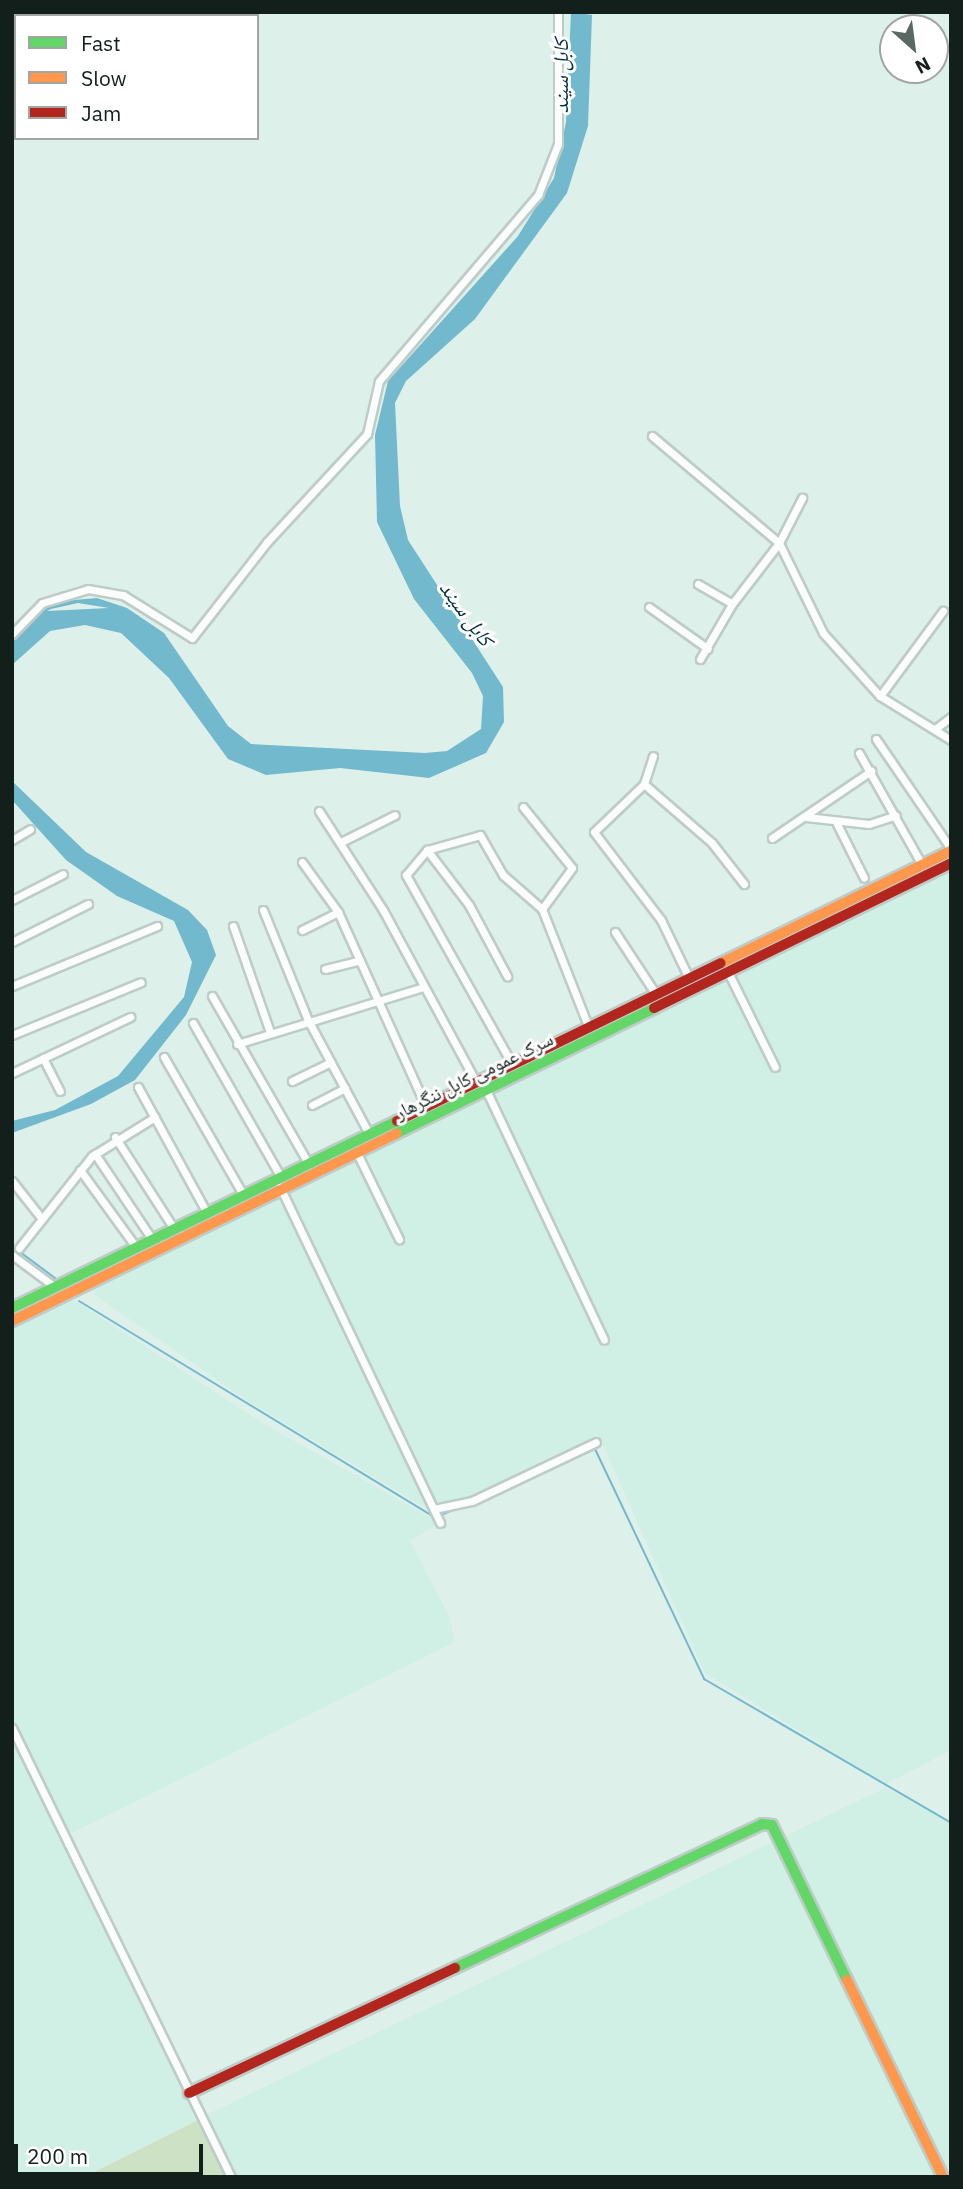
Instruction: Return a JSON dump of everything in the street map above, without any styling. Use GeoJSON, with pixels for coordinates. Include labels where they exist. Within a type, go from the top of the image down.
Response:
{"type":"FeatureCollection","features":[{"type":"Feature","properties":{"kind":"main road","name":"سرک عمومی کابل ننگرهار"},"geometry":{"type":"LineString","coordinates":[[12,1321],[279,1182],[308,1163],[951,850]]}},
{"type":"Feature","properties":{"kind":"main road","name":"سرک عمومی کابل ننگرهار"},"geometry":{"type":"LineString","coordinates":[[12,1308],[244,1196],[357,1153],[951,863]]}},
{"type":"Feature","properties":{"kind":"main road"},"geometry":{"type":"LineString","coordinates":[[190,2093],[762,1824],[772,1825],[943,2177]]}},
{"type":"Feature","properties":{"kind":"street"},"geometry":{"type":"LineString","coordinates":[[12,634],[42,603],[88,589],[123,595],[192,638],[267,542],[367,434],[379,381],[538,195],[558,144],[558,12]]}},
{"type":"Feature","properties":{"kind":"street"},"geometry":{"type":"LineString","coordinates":[[652,436],[779,543],[824,633],[880,696],[951,740]]}},
{"type":"Feature","properties":{"kind":"street"},"geometry":{"type":"LineString","coordinates":[[700,659],[732,604],[779,543],[802,498]]}},
{"type":"Feature","properties":{"kind":"street"},"geometry":{"type":"LineString","coordinates":[[698,584],[732,604]]}},
{"type":"Feature","properties":{"kind":"street"},"geometry":{"type":"LineString","coordinates":[[649,607],[708,649]]}},
{"type":"Feature","properties":{"kind":"street"},"geometry":{"type":"LineString","coordinates":[[880,696],[943,611]]}},
{"type":"Feature","properties":{"kind":"street"},"geometry":{"type":"LineString","coordinates":[[935,729],[951,717]]}},
{"type":"Feature","properties":{"kind":"street"},"geometry":{"type":"LineString","coordinates":[[877,738],[951,850]]}},
{"type":"Feature","properties":{"kind":"street"},"geometry":{"type":"LineString","coordinates":[[859,753],[922,865]]}},
{"type":"Feature","properties":{"kind":"street"},"geometry":{"type":"LineString","coordinates":[[653,757],[644,784],[594,832],[661,920],[688,976]]}},
{"type":"Feature","properties":{"kind":"street"},"geometry":{"type":"LineString","coordinates":[[772,838],[871,771]]}},
{"type":"Feature","properties":{"kind":"street"},"geometry":{"type":"LineString","coordinates":[[644,784],[712,843],[744,884]]}},
{"type":"Feature","properties":{"kind":"street"},"geometry":{"type":"LineString","coordinates":[[523,807],[572,868],[542,909]]}},
{"type":"Feature","properties":{"kind":"street"},"geometry":{"type":"LineString","coordinates":[[319,811],[341,842],[425,987],[475,1082]]}},
{"type":"Feature","properties":{"kind":"street"},"geometry":{"type":"LineString","coordinates":[[341,842],[395,815]]}},
{"type":"Feature","properties":{"kind":"street"},"geometry":{"type":"LineString","coordinates":[[806,817],[837,824],[896,815]]}},
{"type":"Feature","properties":{"kind":"street"},"geometry":{"type":"LineString","coordinates":[[837,824],[864,878]]}},
{"type":"Feature","properties":{"kind":"street"},"geometry":{"type":"LineString","coordinates":[[12,840],[30,830]]}},
{"type":"Feature","properties":{"kind":"street"},"geometry":{"type":"LineString","coordinates":[[512,1064],[406,875],[427,850],[480,835],[503,875],[542,909],[588,1026]]}},
{"type":"Feature","properties":{"kind":"street"},"geometry":{"type":"LineString","coordinates":[[427,850],[469,905],[507,976]]}},
{"type":"Feature","properties":{"kind":"street"},"geometry":{"type":"LineString","coordinates":[[302,862],[338,912],[426,1107]]}},
{"type":"Feature","properties":{"kind":"street"},"geometry":{"type":"LineString","coordinates":[[12,901],[63,873]]}},
{"type":"Feature","properties":{"kind":"street"},"geometry":{"type":"LineString","coordinates":[[12,942],[89,904]]}},
{"type":"Feature","properties":{"kind":"street"},"geometry":{"type":"LineString","coordinates":[[263,910],[308,1020],[369,1134]]}},
{"type":"Feature","properties":{"kind":"street"},"geometry":{"type":"LineString","coordinates":[[302,930],[338,912]]}},
{"type":"Feature","properties":{"kind":"street"},"geometry":{"type":"LineString","coordinates":[[12,986],[157,926]]}},
{"type":"Feature","properties":{"kind":"street"},"geometry":{"type":"LineString","coordinates":[[233,926],[270,1032]]}},
{"type":"Feature","properties":{"kind":"street"},"geometry":{"type":"LineString","coordinates":[[615,932],[654,993]]}},
{"type":"Feature","properties":{"kind":"street"},"geometry":{"type":"LineString","coordinates":[[325,970],[360,960]]}},
{"type":"Feature","properties":{"kind":"street"},"geometry":{"type":"LineString","coordinates":[[722,960],[775,1067]]}},
{"type":"Feature","properties":{"kind":"street"},"geometry":{"type":"LineString","coordinates":[[12,1035],[141,982]]}},
{"type":"Feature","properties":{"kind":"street"},"geometry":{"type":"LineString","coordinates":[[237,1044],[377,998],[425,987]]}},
{"type":"Feature","properties":{"kind":"street"},"geometry":{"type":"LineString","coordinates":[[212,996],[237,1044],[308,1163]]}},
{"type":"Feature","properties":{"kind":"street"},"geometry":{"type":"LineString","coordinates":[[12,1073],[130,1017]]}},
{"type":"Feature","properties":{"kind":"street"},"geometry":{"type":"LineString","coordinates":[[192,1023],[279,1182],[440,1522]]}},
{"type":"Feature","properties":{"kind":"street"},"geometry":{"type":"LineString","coordinates":[[164,1057],[244,1196]]}},
{"type":"Feature","properties":{"kind":"street"},"geometry":{"type":"LineString","coordinates":[[43,1058],[60,1091]]}},
{"type":"Feature","properties":{"kind":"street"},"geometry":{"type":"LineString","coordinates":[[292,1082],[331,1062]]}},
{"type":"Feature","properties":{"kind":"street"},"geometry":{"type":"LineString","coordinates":[[138,1087],[207,1213]]}},
{"type":"Feature","properties":{"kind":"street"},"geometry":{"type":"LineString","coordinates":[[313,1105],[345,1088]]}},
{"type":"Feature","properties":{"kind":"street"},"geometry":{"type":"LineString","coordinates":[[486,1090],[604,1340]]}},
{"type":"Feature","properties":{"kind":"street"},"geometry":{"type":"LineString","coordinates":[[19,1248],[95,1154],[116,1138],[155,1117]]}},
{"type":"Feature","properties":{"kind":"street"},"geometry":{"type":"LineString","coordinates":[[116,1138],[174,1229]]}},
{"type":"Feature","properties":{"kind":"street"},"geometry":{"type":"LineString","coordinates":[[357,1153],[399,1238]]}},
{"type":"Feature","properties":{"kind":"street"},"geometry":{"type":"LineString","coordinates":[[95,1154],[152,1240]]}},
{"type":"Feature","properties":{"kind":"street"},"geometry":{"type":"LineString","coordinates":[[80,1170],[136,1247]]}},
{"type":"Feature","properties":{"kind":"street"},"geometry":{"type":"LineString","coordinates":[[12,1181],[41,1219]]}},
{"type":"Feature","properties":{"kind":"street"},"geometry":{"type":"LineString","coordinates":[[12,1255],[55,1287]]}},
{"type":"Feature","properties":{"kind":"street"},"geometry":{"type":"LineString","coordinates":[[434,1509],[472,1501],[596,1442]]}},
{"type":"Feature","properties":{"kind":"street"},"geometry":{"type":"LineString","coordinates":[[12,1728],[231,2177]]}},
{"type":"Feature","properties":{"kind":"shaded area"},"geometry":{"type":"Polygon","coordinates":[[[951,871],[951,1750],[886,1784],[705,1673],[601,1441],[437,1515],[246,1400],[95,1295],[95,1289],[951,871]]]}},
{"type":"Feature","properties":{"kind":"shaded area"},"geometry":{"type":"Polygon","coordinates":[[[66,1295],[266,1425],[440,1523],[410,1541],[449,1616],[455,1642],[64,1837],[202,2117],[885,1788],[951,1823],[951,2177],[232,2177],[202,2118],[84,2177],[12,2177],[12,1321],[66,1295]]]}},
{"type":"Feature","properties":{"kind":"shaded area"},"geometry":{"type":"Polygon","coordinates":[[[202,2118],[231,2177],[84,2177],[202,2118]]]}},
{"type":"Feature","properties":{"kind":"water"},"geometry":{"type":"Polygon","coordinates":[[[571,12],[592,15],[588,126],[567,193],[475,319],[406,381],[395,403],[400,506],[408,540],[503,687],[504,722],[486,753],[429,778],[340,768],[266,775],[228,759],[169,678],[121,633],[85,625],[50,631],[12,665],[12,638],[36,613],[62,601],[97,598],[127,608],[164,633],[228,726],[251,744],[425,753],[447,751],[481,729],[483,696],[472,673],[414,599],[377,522],[375,435],[388,381],[518,236],[554,178],[566,122],[571,12]],[[78,603],[47,611],[109,608],[78,603]]]}},
{"type":"Feature","properties":{"kind":"water"},"geometry":{"type":"Polygon","coordinates":[[[12,781],[86,852],[188,910],[207,930],[216,955],[186,1015],[135,1080],[91,1104],[12,1133],[12,1121],[55,1110],[118,1076],[184,997],[192,962],[174,921],[117,896],[66,860],[12,800],[12,781]]]}},
{"type":"Feature","properties":{"kind":"waterway"},"geometry":{"type":"LineString","coordinates":[[12,1246],[55,1278]]}},
{"type":"Feature","properties":{"kind":"waterway"},"geometry":{"type":"LineString","coordinates":[[79,1301],[432,1516]]}},
{"type":"Feature","properties":{"kind":"waterway"},"geometry":{"type":"LineString","coordinates":[[441,1515],[595,1449],[704,1679],[951,1823]]}},
{"type":"Feature","properties":{"kind":"traffic: fast"},"geometry":{"type":"LineString","coordinates":[[397,1133],[654,1008]]}},
{"type":"Feature","properties":{"kind":"traffic: fast"},"geometry":{"type":"LineString","coordinates":[[12,1308],[397,1121]]}},
{"type":"Feature","properties":{"kind":"traffic: fast"},"geometry":{"type":"LineString","coordinates":[[455,1968],[762,1824],[772,1825],[847,1980]]}},
{"type":"Feature","properties":{"kind":"traffic: slow"},"geometry":{"type":"LineString","coordinates":[[721,963],[951,851]]}},
{"type":"Feature","properties":{"kind":"traffic: slow"},"geometry":{"type":"LineString","coordinates":[[12,1321],[397,1133]]}},
{"type":"Feature","properties":{"kind":"traffic: slow"},"geometry":{"type":"LineString","coordinates":[[847,1980],[943,2177]]}},
{"type":"Feature","properties":{"kind":"traffic: jam"},"geometry":{"type":"LineString","coordinates":[[654,1008],[951,863]]}},
{"type":"Feature","properties":{"kind":"traffic: jam"},"geometry":{"type":"LineString","coordinates":[[397,1121],[721,963]]}},
{"type":"Feature","properties":{"kind":"traffic: jam"},"geometry":{"type":"LineString","coordinates":[[189,2093],[455,1968]]}},
{"type":"Feature","properties":{"kind":"water label","name":"کابل سيند"},"geometry":{"type":"Point","coordinates":[560,76]}},
{"type":"Feature","properties":{"kind":"water label","name":"کابل سيند"},"geometry":{"type":"Point","coordinates":[467,613]}}]}
